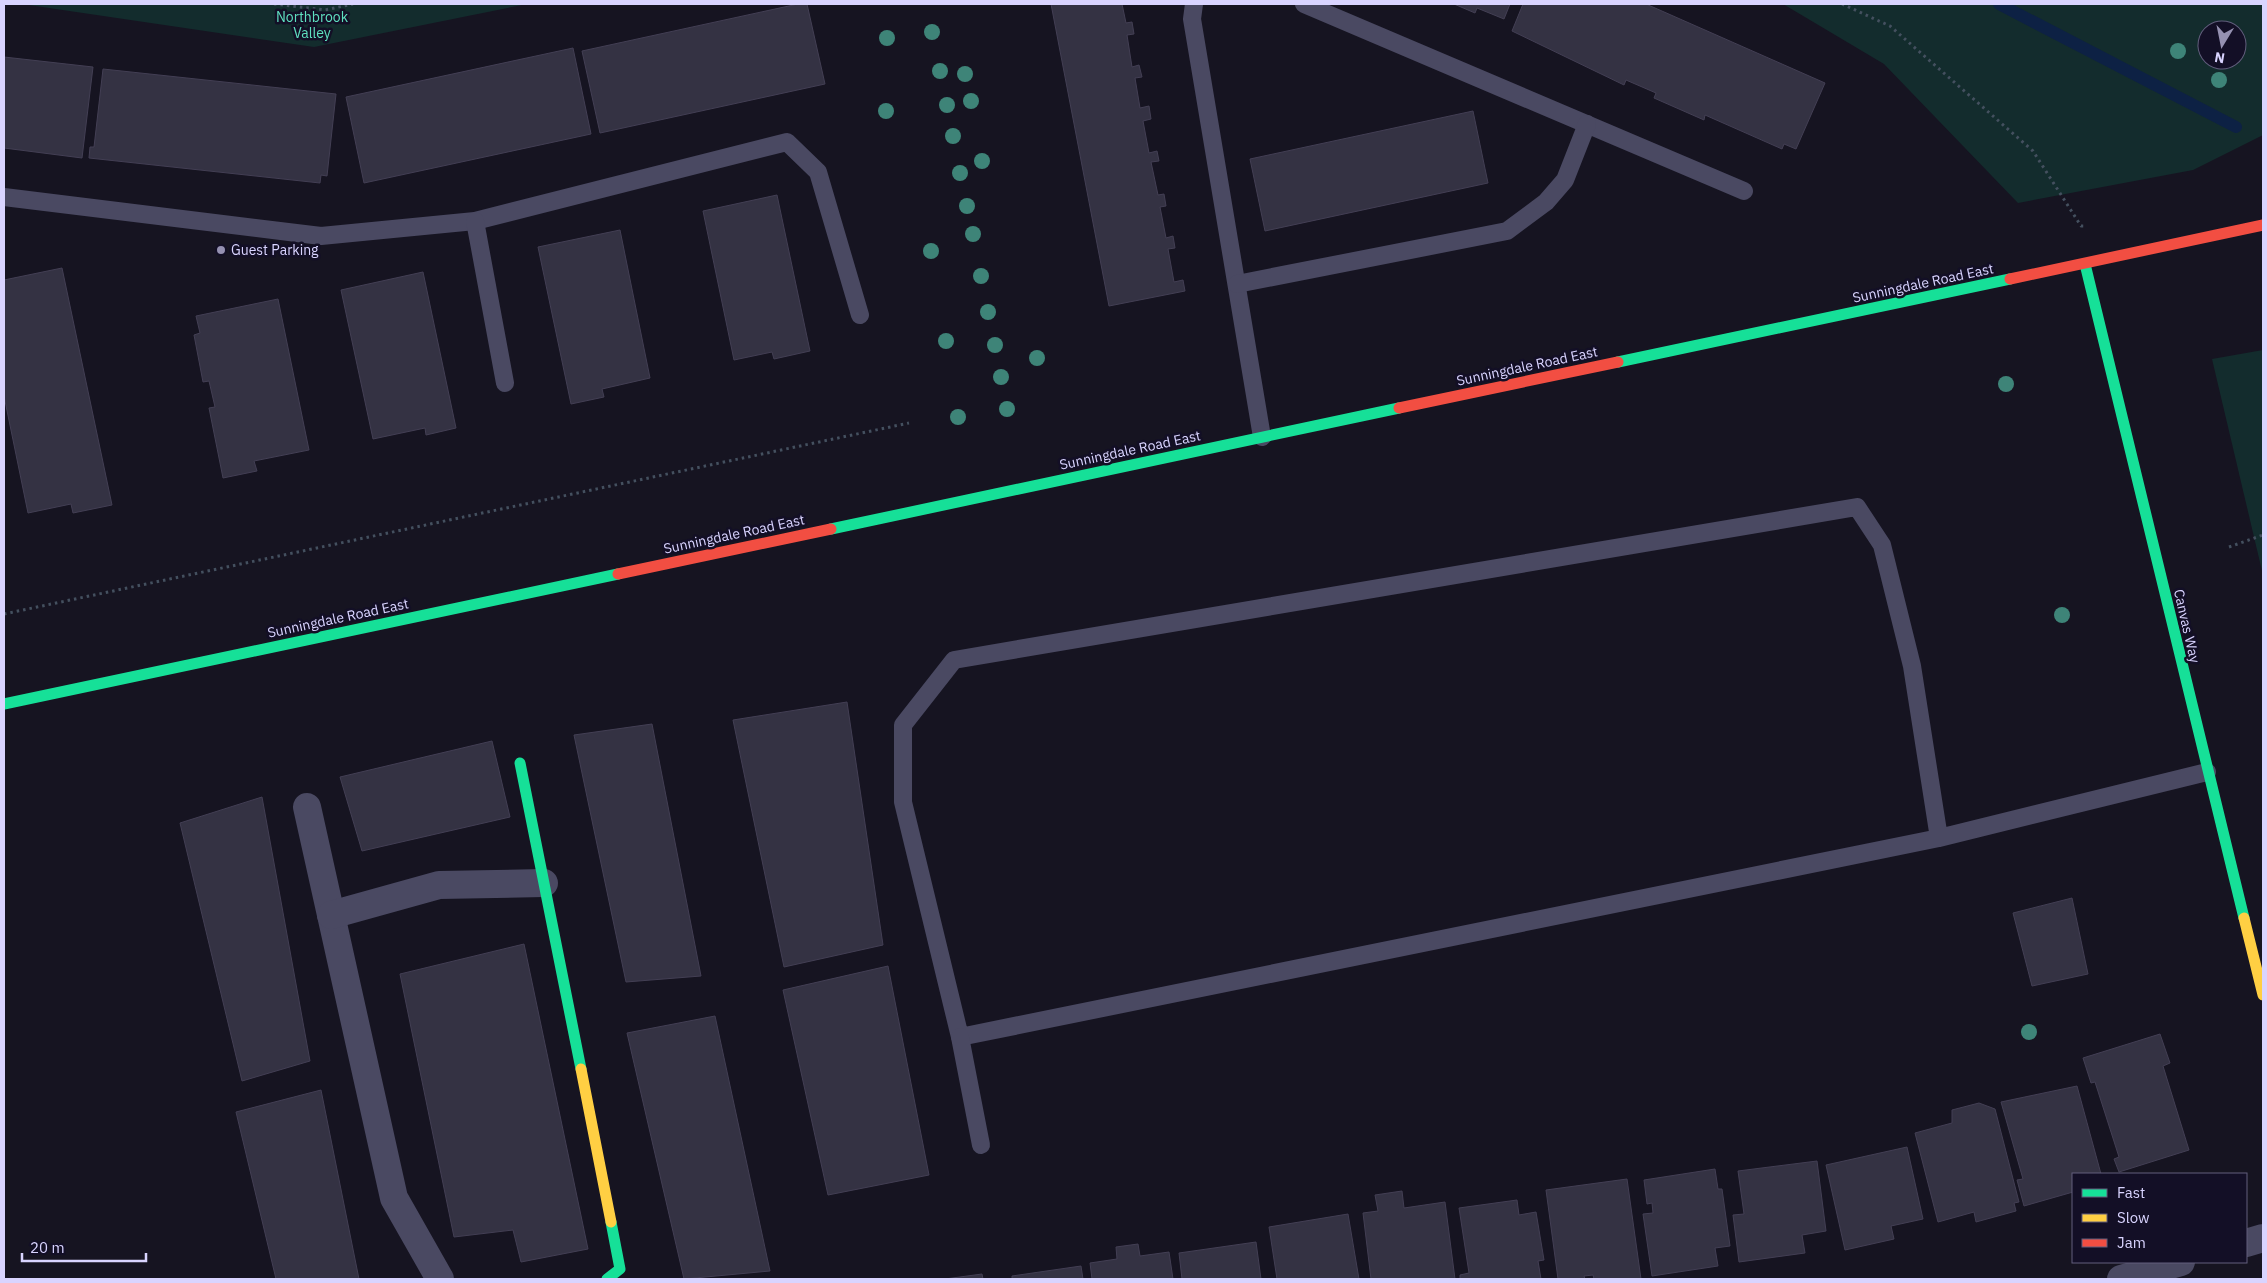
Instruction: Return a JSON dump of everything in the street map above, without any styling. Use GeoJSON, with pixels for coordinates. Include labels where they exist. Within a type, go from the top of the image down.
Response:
{"type":"FeatureCollection","features":[{"type":"Feature","properties":{"kind":"main road","name":"Sunningdale Road East"},"geometry":{"type":"LineString","coordinates":[[4,704],[2263,225]]}},
{"type":"Feature","properties":{"kind":"main road","name":"Canvas Way"},"geometry":{"type":"LineString","coordinates":[[2085,264],[2207,772],[2263,994]]}},
{"type":"Feature","properties":{"kind":"main road"},"geometry":{"type":"LineString","coordinates":[[520,763],[620,1269],[608,1279]]}},
{"type":"Feature","properties":{"kind":"street"},"geometry":{"type":"LineString","coordinates":[[307,807],[394,1198],[440,1279]]}},
{"type":"Feature","properties":{"kind":"street"},"geometry":{"type":"LineString","coordinates":[[331,915],[439,885],[544,883]]}},
{"type":"Feature","properties":{"kind":"street"},"geometry":{"type":"LineString","coordinates":[[2247,1243],[2263,1238]]}},
{"type":"Feature","properties":{"kind":"street"},"geometry":{"type":"LineString","coordinates":[[2121,1279],[2177,1263]]}},
{"type":"Feature","properties":{"kind":"lane"},"geometry":{"type":"LineString","coordinates":[[1194,4],[1192,19],[1262,437]]}},
{"type":"Feature","properties":{"kind":"lane"},"geometry":{"type":"LineString","coordinates":[[1304,4],[1744,191]]}},
{"type":"Feature","properties":{"kind":"lane"},"geometry":{"type":"LineString","coordinates":[[1237,284],[1507,231],[1546,202],[1565,180],[1587,124]]}},
{"type":"Feature","properties":{"kind":"lane"},"geometry":{"type":"LineString","coordinates":[[4,197],[321,236],[475,221],[786,142],[818,172],[860,315]]}},
{"type":"Feature","properties":{"kind":"lane"},"geometry":{"type":"LineString","coordinates":[[475,221],[505,383]]}},
{"type":"Feature","properties":{"kind":"lane"},"geometry":{"type":"LineString","coordinates":[[981,1145],[960,1037],[903,802],[904,725],[954,660],[1857,508],[1882,545],[1910,656],[1939,838]]}},
{"type":"Feature","properties":{"kind":"lane"},"geometry":{"type":"LineString","coordinates":[[960,1037],[1939,838],[2207,772]]}},
{"type":"Feature","properties":{"kind":"path"},"geometry":{"type":"LineString","coordinates":[[274,4],[325,10],[354,4]]}},
{"type":"Feature","properties":{"kind":"path"},"geometry":{"type":"LineString","coordinates":[[1842,4],[1890,26],[2033,150],[2081,226],[2091,225]]}},
{"type":"Feature","properties":{"kind":"path"},"geometry":{"type":"LineString","coordinates":[[4,614],[909,423]]}},
{"type":"Feature","properties":{"kind":"path"},"geometry":{"type":"LineString","coordinates":[[2229,546],[2263,535]]}},
{"type":"Feature","properties":{"kind":"green space","name":"Northbrook Valley"},"geometry":{"type":"Polygon","coordinates":[[[22,4],[527,4],[314,47],[22,4]]]}},
{"type":"Feature","properties":{"kind":"green space"},"geometry":{"type":"Polygon","coordinates":[[[1783,4],[2263,4],[2263,135],[2193,170],[2018,203],[1884,64],[1783,4]]]}},
{"type":"Feature","properties":{"kind":"green space"},"geometry":{"type":"Polygon","coordinates":[[[2263,350],[2263,575],[2212,359],[2263,350]]]}},
{"type":"Feature","properties":{"kind":"building"},"geometry":{"type":"Polygon","coordinates":[[[798,4],[807,4],[825,84],[600,133],[582,51],[798,4]]]}},
{"type":"Feature","properties":{"kind":"building"},"geometry":{"type":"Polygon","coordinates":[[[1051,4],[1122,4],[1126,23],[1132,22],[1134,34],[1127,35],[1132,67],[1139,65],[1142,77],[1135,78],[1140,108],[1149,106],[1151,119],[1143,121],[1149,153],[1157,151],[1159,161],[1151,162],[1158,195],[1164,194],[1166,206],[1160,207],[1166,238],[1173,236],[1175,248],[1168,249],[1174,282],[1183,280],[1185,291],[1109,306],[1051,4]]]}},
{"type":"Feature","properties":{"kind":"building"},"geometry":{"type":"Polygon","coordinates":[[[1454,4],[1510,4],[1504,19],[1477,8],[1475,13],[1454,4]]]}},
{"type":"Feature","properties":{"kind":"building"},"geometry":{"type":"Polygon","coordinates":[[[1523,4],[1646,4],[1825,83],[1796,149],[1784,144],[1782,149],[1705,115],[1704,120],[1654,98],[1656,93],[1626,80],[1624,85],[1512,31],[1523,4]]]}},
{"type":"Feature","properties":{"kind":"building"},"geometry":{"type":"Polygon","coordinates":[[[573,48],[591,134],[364,183],[346,97],[573,48]]]}},
{"type":"Feature","properties":{"kind":"building"},"geometry":{"type":"Polygon","coordinates":[[[4,57],[93,67],[82,158],[4,148],[4,57]]]}},
{"type":"Feature","properties":{"kind":"building"},"geometry":{"type":"Polygon","coordinates":[[[103,69],[336,94],[327,176],[321,175],[320,183],[89,158],[90,147],[94,147],[103,69]]]}},
{"type":"Feature","properties":{"kind":"building"},"geometry":{"type":"Polygon","coordinates":[[[1473,111],[1488,183],[1265,231],[1250,159],[1473,111]]]}},
{"type":"Feature","properties":{"kind":"building"},"geometry":{"type":"Polygon","coordinates":[[[777,195],[810,351],[774,359],[772,352],[734,360],[703,211],[777,195]]]}},
{"type":"Feature","properties":{"kind":"building"},"geometry":{"type":"Polygon","coordinates":[[[620,230],[650,378],[602,389],[604,397],[571,404],[538,247],[620,230]]]}},
{"type":"Feature","properties":{"kind":"building"},"geometry":{"type":"Polygon","coordinates":[[[62,268],[112,505],[73,513],[71,504],[28,513],[4,396],[4,280],[62,268]]]}},
{"type":"Feature","properties":{"kind":"building"},"geometry":{"type":"Polygon","coordinates":[[[423,272],[456,428],[426,435],[425,428],[373,439],[341,290],[423,272]]]}},
{"type":"Feature","properties":{"kind":"building"},"geometry":{"type":"Polygon","coordinates":[[[278,299],[309,450],[254,461],[257,471],[223,478],[209,408],[215,407],[209,381],[203,382],[194,335],[200,333],[196,316],[278,299]]]}},
{"type":"Feature","properties":{"kind":"building"},"geometry":{"type":"Polygon","coordinates":[[[847,702],[883,945],[784,967],[733,720],[847,702]]]}},
{"type":"Feature","properties":{"kind":"building"},"geometry":{"type":"Polygon","coordinates":[[[652,724],[701,976],[626,982],[574,735],[652,724]]]}},
{"type":"Feature","properties":{"kind":"building"},"geometry":{"type":"Polygon","coordinates":[[[492,741],[510,817],[362,851],[340,777],[492,741]]]}},
{"type":"Feature","properties":{"kind":"building"},"geometry":{"type":"Polygon","coordinates":[[[262,797],[310,1061],[242,1081],[180,823],[262,797]]]}},
{"type":"Feature","properties":{"kind":"building"},"geometry":{"type":"Polygon","coordinates":[[[2072,898],[2088,974],[2032,986],[2013,913],[2072,898]]]}},
{"type":"Feature","properties":{"kind":"building"},"geometry":{"type":"Polygon","coordinates":[[[524,944],[588,1249],[521,1262],[513,1230],[454,1237],[400,974],[524,944]]]}},
{"type":"Feature","properties":{"kind":"building"},"geometry":{"type":"Polygon","coordinates":[[[888,966],[929,1175],[828,1195],[783,990],[888,966]]]}},
{"type":"Feature","properties":{"kind":"building"},"geometry":{"type":"Polygon","coordinates":[[[715,1016],[770,1271],[684,1279],[627,1033],[715,1016]]]}},
{"type":"Feature","properties":{"kind":"building"},"geometry":{"type":"Polygon","coordinates":[[[2160,1034],[2170,1063],[2163,1066],[2189,1150],[2119,1172],[2114,1159],[2119,1157],[2095,1082],[2091,1083],[2083,1058],[2160,1034]]]}},
{"type":"Feature","properties":{"kind":"building"},"geometry":{"type":"Polygon","coordinates":[[[2077,1086],[2101,1173],[2072,1173],[2072,1192],[2024,1206],[2017,1180],[2023,1179],[2001,1102],[2077,1086]]]}},
{"type":"Feature","properties":{"kind":"building"},"geometry":{"type":"Polygon","coordinates":[[[321,1090],[359,1279],[276,1279],[236,1112],[321,1090]]]}},
{"type":"Feature","properties":{"kind":"building"},"geometry":{"type":"Polygon","coordinates":[[[1979,1103],[1995,1109],[2019,1202],[2014,1203],[2016,1211],[1976,1222],[1974,1212],[1938,1222],[1915,1133],[1952,1123],[1952,1110],[1979,1103]]]}},
{"type":"Feature","properties":{"kind":"building"},"geometry":{"type":"Polygon","coordinates":[[[1907,1147],[1923,1219],[1891,1226],[1894,1239],[1845,1250],[1826,1165],[1907,1147]]]}},
{"type":"Feature","properties":{"kind":"building"},"geometry":{"type":"Polygon","coordinates":[[[1817,1161],[1826,1231],[1802,1235],[1805,1253],[1739,1262],[1733,1215],[1744,1214],[1738,1171],[1817,1161]]]}},
{"type":"Feature","properties":{"kind":"building"},"geometry":{"type":"Polygon","coordinates":[[[1715,1169],[1718,1189],[1722,1189],[1730,1246],[1715,1248],[1718,1266],[1652,1276],[1643,1214],[1653,1213],[1652,1203],[1647,1204],[1644,1180],[1715,1169]]]}},
{"type":"Feature","properties":{"kind":"building"},"geometry":{"type":"Polygon","coordinates":[[[1627,1179],[1641,1279],[1594,1279],[1593,1275],[1584,1276],[1585,1279],[1558,1279],[1546,1190],[1627,1179]]]}},
{"type":"Feature","properties":{"kind":"building"},"geometry":{"type":"Polygon","coordinates":[[[1402,1191],[1404,1208],[1445,1202],[1455,1279],[1371,1279],[1363,1213],[1378,1211],[1375,1195],[1402,1191]]]}},
{"type":"Feature","properties":{"kind":"building"},"geometry":{"type":"Polygon","coordinates":[[[1517,1200],[1519,1215],[1536,1212],[1544,1260],[1538,1261],[1541,1279],[1460,1279],[1460,1275],[1469,1273],[1459,1208],[1517,1200]]]}},
{"type":"Feature","properties":{"kind":"building"},"geometry":{"type":"Polygon","coordinates":[[[1348,1214],[1359,1279],[1277,1279],[1269,1227],[1348,1214]]]}},
{"type":"Feature","properties":{"kind":"building"},"geometry":{"type":"Polygon","coordinates":[[[1256,1242],[1261,1279],[1182,1279],[1179,1253],[1256,1242]]]}},
{"type":"Feature","properties":{"kind":"building"},"geometry":{"type":"Polygon","coordinates":[[[1138,1244],[1140,1256],[1169,1252],[1173,1279],[1092,1279],[1090,1263],[1117,1259],[1116,1247],[1138,1244]]]}},
{"type":"Feature","properties":{"kind":"building"},"geometry":{"type":"Polygon","coordinates":[[[1081,1266],[1083,1279],[1012,1279],[1012,1276],[1081,1266]]]}},
{"type":"Feature","properties":{"kind":"building"},"geometry":{"type":"Polygon","coordinates":[[[982,1274],[983,1279],[945,1279],[982,1274]]]}},
{"type":"Feature","properties":{"kind":"waterway"},"geometry":{"type":"LineString","coordinates":[[1999,4],[2236,127]]}},
{"type":"Feature","properties":{"kind":"traffic: fast"},"geometry":{"type":"LineString","coordinates":[[2085,264],[2244,918]]}},
{"type":"Feature","properties":{"kind":"traffic: fast"},"geometry":{"type":"LineString","coordinates":[[1618,362],[2010,279]]}},
{"type":"Feature","properties":{"kind":"traffic: fast"},"geometry":{"type":"LineString","coordinates":[[831,529],[1399,408]]}},
{"type":"Feature","properties":{"kind":"traffic: fast"},"geometry":{"type":"LineString","coordinates":[[4,704],[618,574]]}},
{"type":"Feature","properties":{"kind":"traffic: fast"},"geometry":{"type":"LineString","coordinates":[[520,763],[581,1069]]}},
{"type":"Feature","properties":{"kind":"traffic: fast"},"geometry":{"type":"LineString","coordinates":[[607,1279],[620,1269],[611,1222]]}},
{"type":"Feature","properties":{"kind":"traffic: slow"},"geometry":{"type":"LineString","coordinates":[[2244,918],[2263,995]]}},
{"type":"Feature","properties":{"kind":"traffic: slow"},"geometry":{"type":"LineString","coordinates":[[581,1069],[611,1222]]}},
{"type":"Feature","properties":{"kind":"traffic: jam"},"geometry":{"type":"LineString","coordinates":[[2010,279],[2263,225]]}},
{"type":"Feature","properties":{"kind":"traffic: jam"},"geometry":{"type":"LineString","coordinates":[[1399,408],[1618,362]]}},
{"type":"Feature","properties":{"kind":"traffic: jam"},"geometry":{"type":"LineString","coordinates":[[618,574],[831,529]]}},
{"type":"Feature","properties":{"kind":"place","name":"Guest Parking"},"geometry":{"type":"Point","coordinates":[221,250]}}]}
